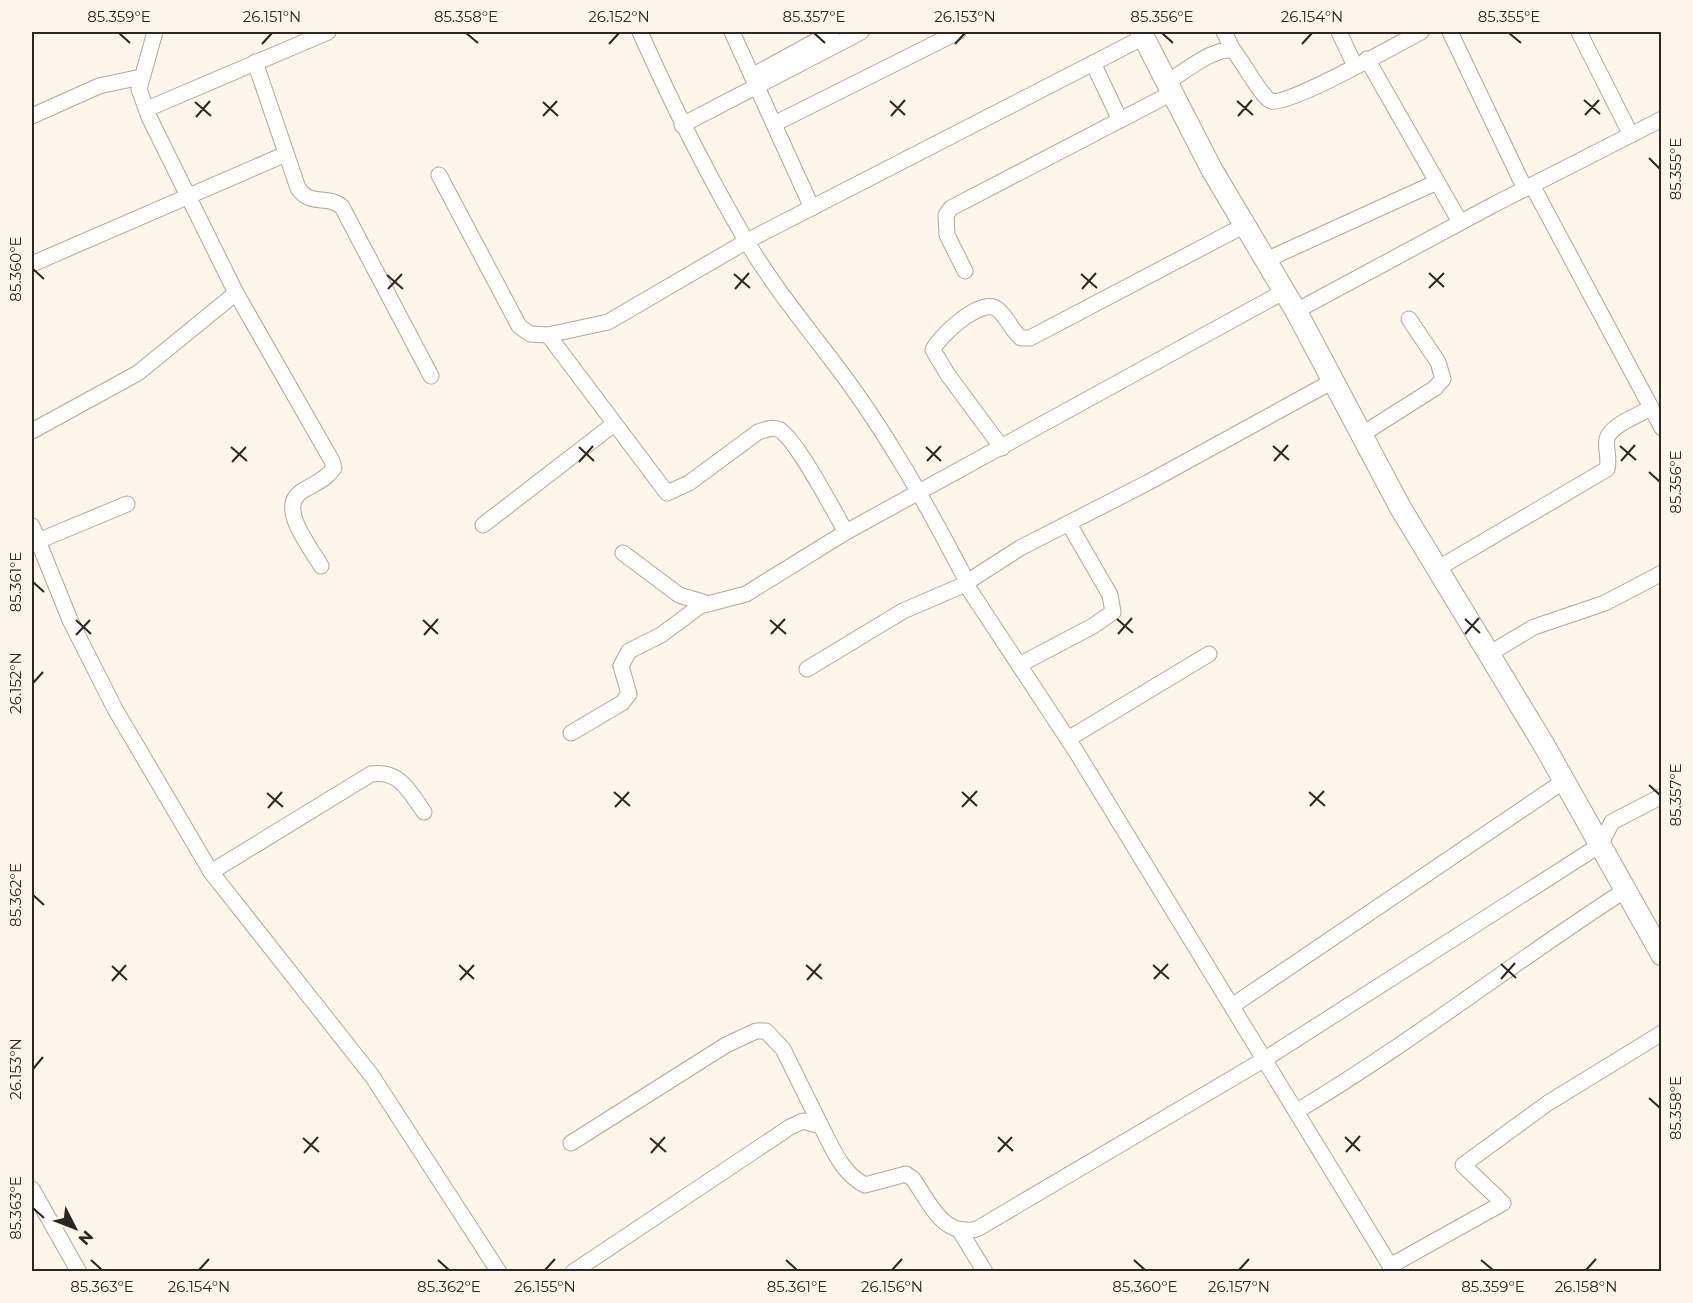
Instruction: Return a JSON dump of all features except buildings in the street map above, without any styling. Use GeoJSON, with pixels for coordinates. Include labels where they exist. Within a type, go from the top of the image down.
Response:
{"type":"FeatureCollection","features":[{"type":"Feature","properties":{"kind":"street"},"geometry":{"type":"LineString","coordinates":[[155,32],[151,52],[141,77],[140,89],[147,109],[236,293],[332,460],[334,468],[330,475],[294,496],[292,504],[293,516],[321,566]]}},
{"type":"Feature","properties":{"kind":"street"},"geometry":{"type":"LineString","coordinates":[[147,109],[328,32]]}},
{"type":"Feature","properties":{"kind":"street"},"geometry":{"type":"LineString","coordinates":[[640,32],[682,124],[747,241],[792,310],[851,387],[920,492],[964,576],[1068,740],[1392,1269],[1503,1203],[1463,1165],[1548,1103],[1662,1033]]}},
{"type":"Feature","properties":{"kind":"street"},"geometry":{"type":"LineString","coordinates":[[732,32],[812,208]]}},
{"type":"Feature","properties":{"kind":"street"},"geometry":{"type":"LineString","coordinates":[[682,124],[755,82],[832,32]]}},
{"type":"Feature","properties":{"kind":"street"},"geometry":{"type":"LineString","coordinates":[[755,82],[861,32]]}},
{"type":"Feature","properties":{"kind":"street"},"geometry":{"type":"LineString","coordinates":[[774,124],[958,32]]}},
{"type":"Feature","properties":{"kind":"street"},"geometry":{"type":"LineString","coordinates":[[1224,32],[1233,50],[1270,101],[1287,99],[1421,32]]}},
{"type":"Feature","properties":{"kind":"street"},"geometry":{"type":"LineString","coordinates":[[1339,32],[1437,182],[1460,222]]}},
{"type":"Feature","properties":{"kind":"street"},"geometry":{"type":"LineString","coordinates":[[1450,32],[1529,187],[1662,428]]}},
{"type":"Feature","properties":{"kind":"street"},"geometry":{"type":"LineString","coordinates":[[1579,32],[1631,135]]}},
{"type":"Feature","properties":{"kind":"street"},"geometry":{"type":"LineString","coordinates":[[439,175],[510,313],[519,326],[530,334],[548,335],[608,322],[747,241],[1093,63],[1142,34],[1212,170],[1285,291],[1361,435],[1487,655],[1564,781],[1662,955]]}},
{"type":"Feature","properties":{"kind":"street"},"geometry":{"type":"LineString","coordinates":[[965,271],[947,235],[946,215],[951,208],[1120,120],[1171,87],[1211,56],[1226,49],[1233,50]]}},
{"type":"Feature","properties":{"kind":"street"},"geometry":{"type":"LineString","coordinates":[[255,62],[286,154],[303,196],[311,200],[336,202],[342,207],[431,376]]}},
{"type":"Feature","properties":{"kind":"street"},"geometry":{"type":"LineString","coordinates":[[1093,63],[1120,120]]}},
{"type":"Feature","properties":{"kind":"street"},"geometry":{"type":"LineString","coordinates":[[32,116],[99,86],[141,77]]}},
{"type":"Feature","properties":{"kind":"street"},"geometry":{"type":"LineString","coordinates":[[1296,311],[1460,222],[1662,119]]}},
{"type":"Feature","properties":{"kind":"street"},"geometry":{"type":"LineString","coordinates":[[32,264],[286,154]]}},
{"type":"Feature","properties":{"kind":"street"},"geometry":{"type":"LineString","coordinates":[[1266,260],[1437,182]]}},
{"type":"Feature","properties":{"kind":"street"},"geometry":{"type":"LineString","coordinates":[[1002,448],[948,375],[933,350],[936,343],[949,331],[978,308],[989,306],[997,309],[1014,333],[1021,338],[1030,338],[1245,225]]}},
{"type":"Feature","properties":{"kind":"street"},"geometry":{"type":"LineString","coordinates":[[571,733],[622,703],[629,694],[621,666],[629,651],[661,635],[706,603],[746,594],[846,532],[1285,291]]}},
{"type":"Feature","properties":{"kind":"street"},"geometry":{"type":"LineString","coordinates":[[32,431],[138,373],[236,293]]}},
{"type":"Feature","properties":{"kind":"street"},"geometry":{"type":"LineString","coordinates":[[1361,435],[1435,388],[1443,379],[1438,362],[1409,319]]}},
{"type":"Feature","properties":{"kind":"street"},"geometry":{"type":"LineString","coordinates":[[548,335],[667,493],[688,483],[758,432],[770,428],[778,429],[793,444],[846,532]]}},
{"type":"Feature","properties":{"kind":"street"},"geometry":{"type":"LineString","coordinates":[[807,669],[903,611],[968,582],[1020,548],[1069,524],[1333,381]]}},
{"type":"Feature","properties":{"kind":"street"},"geometry":{"type":"LineString","coordinates":[[1437,569],[1607,469],[1609,460],[1607,440],[1611,432],[1651,408]]}},
{"type":"Feature","properties":{"kind":"street"},"geometry":{"type":"LineString","coordinates":[[483,525],[614,424]]}},
{"type":"Feature","properties":{"kind":"street"},"geometry":{"type":"LineString","coordinates":[[38,541],[127,504]]}},
{"type":"Feature","properties":{"kind":"street"},"geometry":{"type":"LineString","coordinates":[[1019,665],[1093,626],[1113,612],[1110,595],[1069,524]]}},
{"type":"Feature","properties":{"kind":"street"},"geometry":{"type":"LineString","coordinates":[[32,526],[70,620],[115,709],[211,872],[372,1076],[499,1272]]}},
{"type":"Feature","properties":{"kind":"street"},"geometry":{"type":"LineString","coordinates":[[623,553],[679,595],[706,603]]}},
{"type":"Feature","properties":{"kind":"street"},"geometry":{"type":"LineString","coordinates":[[1487,655],[1534,627],[1605,603],[1662,573]]}},
{"type":"Feature","properties":{"kind":"street"},"geometry":{"type":"LineString","coordinates":[[1068,740],[1209,654]]}},
{"type":"Feature","properties":{"kind":"street"},"geometry":{"type":"LineString","coordinates":[[211,872],[371,774],[385,772],[397,778],[424,812]]}},
{"type":"Feature","properties":{"kind":"street"},"geometry":{"type":"LineString","coordinates":[[1232,1006],[1564,781]]}},
{"type":"Feature","properties":{"kind":"street"},"geometry":{"type":"LineString","coordinates":[[960,1231],[977,1229],[1265,1059],[1600,845],[1612,822],[1662,796]]}},
{"type":"Feature","properties":{"kind":"street"},"geometry":{"type":"LineString","coordinates":[[1297,1111],[1341,1084],[1545,942],[1627,890]]}},
{"type":"Feature","properties":{"kind":"street"},"geometry":{"type":"LineString","coordinates":[[571,1143],[726,1045],[756,1030],[766,1031],[783,1049],[839,1159],[856,1181],[865,1185],[906,1174],[913,1179],[944,1223],[960,1231],[985,1272]]}},
{"type":"Feature","properties":{"kind":"street"},"geometry":{"type":"LineString","coordinates":[[573,1272],[790,1127],[803,1122],[821,1126]]}},
{"type":"Feature","properties":{"kind":"street"},"geometry":{"type":"LineString","coordinates":[[32,1189],[79,1272]]}}]}
